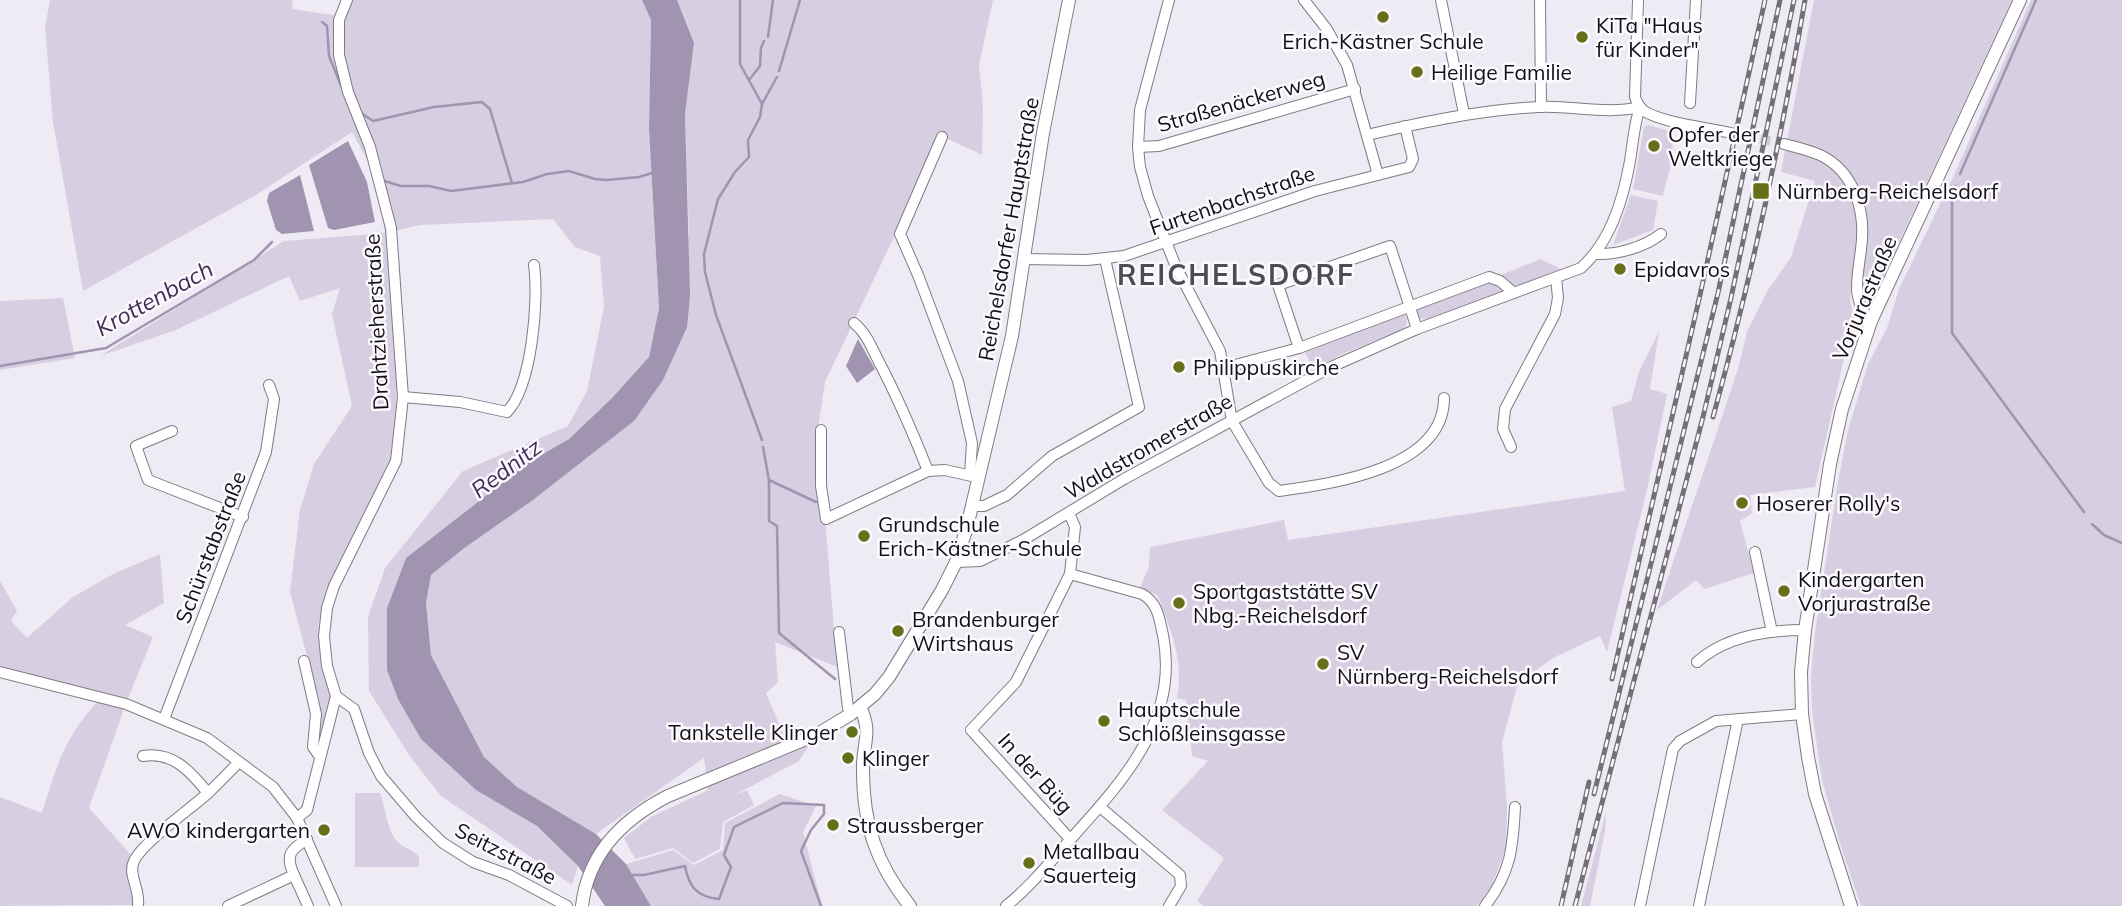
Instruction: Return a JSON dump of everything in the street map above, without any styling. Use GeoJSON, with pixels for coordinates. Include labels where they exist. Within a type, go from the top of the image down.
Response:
{"type":"FeatureCollection","features":[{"type":"Feature","properties":{"kind":"main road","name":"Reichelsdorfer Hauptstraße"},"geometry":{"type":"LineString","coordinates":[[582,904],[588,877],[596,859],[608,840],[622,826],[648,806],[711,777],[818,734],[856,711],[893,672],[937,599],[956,562],[973,506],[975,476],[1016,317],[1045,120],[1069,0]]}},
{"type":"Feature","properties":{"kind":"main road","name":"Vorjurastraße"},"geometry":{"type":"LineString","coordinates":[[1851,906],[1815,794],[1802,714],[1801,672],[1805,630],[1837,428],[1871,321],[2020,0]]}},
{"type":"Feature","properties":{"kind":"main road"},"geometry":{"type":"LineString","coordinates":[[856,711],[868,726],[863,770],[868,829],[883,864],[909,906]]}},
{"type":"Feature","properties":{"kind":"street","name":"Drahtzieherstraße"},"geometry":{"type":"LineString","coordinates":[[336,696],[327,666],[324,636],[327,608],[334,586],[396,461],[402,397],[391,228],[370,147],[348,92],[339,55],[339,20],[347,0]]}},
{"type":"Feature","properties":{"kind":"street"},"geometry":{"type":"LineString","coordinates":[[1169,0],[1143,94],[1138,147],[1144,181],[1176,267],[1220,351],[1232,421],[1269,484],[1279,491],[1325,485],[1371,473],[1397,462],[1432,433],[1442,416],[1444,398]]}},
{"type":"Feature","properties":{"kind":"street"},"geometry":{"type":"LineString","coordinates":[[1304,0],[1335,41],[1347,65],[1378,175]]}},
{"type":"Feature","properties":{"kind":"street"},"geometry":{"type":"LineString","coordinates":[[1441,0],[1464,114]]}},
{"type":"Feature","properties":{"kind":"street"},"geometry":{"type":"LineString","coordinates":[[1540,0],[1541,107]]}},
{"type":"Feature","properties":{"kind":"street","name":"Waldstromerstraße"},"geometry":{"type":"LineString","coordinates":[[956,562],[980,561],[1023,541],[1124,479],[1331,367],[1417,329],[1581,268],[1596,254],[1624,190],[1640,107],[1635,97],[1638,0]]}},
{"type":"Feature","properties":{"kind":"street"},"geometry":{"type":"LineString","coordinates":[[1690,103],[1696,0]]}},
{"type":"Feature","properties":{"kind":"street","name":"Straßenäckerweg"},"geometry":{"type":"LineString","coordinates":[[1138,147],[1159,146],[1355,89]]}},
{"type":"Feature","properties":{"kind":"street"},"geometry":{"type":"LineString","coordinates":[[1367,135],[1464,114],[1541,107],[1617,111],[1640,107],[1648,113],[1674,121],[1731,133]]}},
{"type":"Feature","properties":{"kind":"street","name":"Furtenbachstraße"},"geometry":{"type":"LineString","coordinates":[[1023,259],[1105,259],[1124,256],[1304,195],[1409,167],[1413,159],[1405,126]]}},
{"type":"Feature","properties":{"kind":"street"},"geometry":{"type":"LineString","coordinates":[[821,430],[821,486],[825,519],[928,471],[945,470],[975,476],[972,443],[958,381],[923,286],[900,234],[942,137]]}},
{"type":"Feature","properties":{"kind":"street"},"geometry":{"type":"LineString","coordinates":[[1784,144],[1823,156],[1835,165],[1853,187],[1863,229],[1857,297],[1862,310],[1871,321]]}},
{"type":"Feature","properties":{"kind":"street","name":"Waldstromerstraße"},"geometry":{"type":"LineString","coordinates":[[1596,254],[1610,255],[1655,239],[1661,234]]}},
{"type":"Feature","properties":{"kind":"street"},"geometry":{"type":"LineString","coordinates":[[1299,348],[1278,285],[1390,246],[1417,329]]}},
{"type":"Feature","properties":{"kind":"street"},"geometry":{"type":"LineString","coordinates":[[973,506],[984,506],[1007,495],[1052,456],[1139,407],[1105,259]]}},
{"type":"Feature","properties":{"kind":"street"},"geometry":{"type":"LineString","coordinates":[[402,397],[460,402],[507,412],[513,405],[527,368],[533,333],[536,280],[534,265]]}},
{"type":"Feature","properties":{"kind":"street","name":"Waldstromerstraße"},"geometry":{"type":"LineString","coordinates":[[1224,368],[1299,348],[1489,277],[1500,281],[1514,293]]}},
{"type":"Feature","properties":{"kind":"street"},"geometry":{"type":"LineString","coordinates":[[1511,447],[1503,429],[1505,409],[1555,314],[1558,298],[1556,278]]}},
{"type":"Feature","properties":{"kind":"street"},"geometry":{"type":"LineString","coordinates":[[854,323],[862,330],[884,370],[928,471]]}},
{"type":"Feature","properties":{"kind":"street","name":"Schürstabstraße"},"geometry":{"type":"LineString","coordinates":[[164,719],[266,452],[274,399],[270,385]]}},
{"type":"Feature","properties":{"kind":"street"},"geometry":{"type":"LineString","coordinates":[[172,431],[136,446],[149,480],[243,517]]}},
{"type":"Feature","properties":{"kind":"street","name":"In der Büg"},"geometry":{"type":"LineString","coordinates":[[1069,513],[1075,527],[1070,574],[1016,681],[971,730],[1070,839]]}},
{"type":"Feature","properties":{"kind":"street"},"geometry":{"type":"LineString","coordinates":[[1755,552],[1772,632]]}},
{"type":"Feature","properties":{"kind":"street"},"geometry":{"type":"LineString","coordinates":[[1006,906],[1026,890],[1127,773],[1161,708],[1166,677],[1158,610],[1151,600],[1142,594],[1070,574]]}},
{"type":"Feature","properties":{"kind":"street"},"geometry":{"type":"LineString","coordinates":[[1698,662],[1726,643],[1772,632],[1805,630]]}},
{"type":"Feature","properties":{"kind":"street"},"geometry":{"type":"LineString","coordinates":[[839,632],[848,708],[856,711]]}},
{"type":"Feature","properties":{"kind":"street"},"geometry":{"type":"LineString","coordinates":[[304,661],[316,714],[313,747],[320,757]]}},
{"type":"Feature","properties":{"kind":"street"},"geometry":{"type":"LineString","coordinates":[[0,672],[126,704],[207,738],[273,787],[297,818],[336,906]]}},
{"type":"Feature","properties":{"kind":"street"},"geometry":{"type":"LineString","coordinates":[[297,818],[307,810],[336,696]]}},
{"type":"Feature","properties":{"kind":"street","name":"Seitzstraße"},"geometry":{"type":"LineString","coordinates":[[336,696],[354,709],[369,753],[381,776],[416,817],[443,843],[473,862],[509,875],[567,906]]}},
{"type":"Feature","properties":{"kind":"street"},"geometry":{"type":"LineString","coordinates":[[1640,906],[1673,748],[1708,724],[1802,714]]}},
{"type":"Feature","properties":{"kind":"street"},"geometry":{"type":"LineString","coordinates":[[1699,906],[1738,719]]}},
{"type":"Feature","properties":{"kind":"street"},"geometry":{"type":"LineString","coordinates":[[143,756],[157,754],[187,768],[208,793]]}},
{"type":"Feature","properties":{"kind":"street"},"geometry":{"type":"LineString","coordinates":[[138,906],[138,889],[132,876],[137,853],[208,793],[239,762]]}},
{"type":"Feature","properties":{"kind":"street"},"geometry":{"type":"LineString","coordinates":[[1100,807],[1180,874],[1181,886],[1169,906]]}},
{"type":"Feature","properties":{"kind":"street"},"geometry":{"type":"LineString","coordinates":[[1485,906],[1497,890],[1512,851],[1515,807]]}},
{"type":"Feature","properties":{"kind":"street"},"geometry":{"type":"LineString","coordinates":[[307,839],[295,848],[288,862],[308,906]]}},
{"type":"Feature","properties":{"kind":"street"},"geometry":{"type":"LineString","coordinates":[[228,906],[294,875]]}},
{"type":"Feature","properties":{"kind":"shaded area"},"geometry":{"type":"Polygon","coordinates":[[[50,0],[293,0],[292,9],[346,17],[353,0],[642,0],[651,20],[649,129],[659,308],[649,357],[612,398],[569,439],[529,462],[406,558],[387,608],[476,790],[537,826],[578,866],[572,885],[441,796],[409,755],[369,691],[368,617],[385,568],[463,471],[568,426],[587,391],[604,307],[600,256],[575,247],[553,219],[420,225],[386,233],[397,358],[396,412],[390,460],[327,591],[318,625],[322,663],[332,696],[322,741],[318,740],[319,701],[290,592],[300,510],[314,464],[352,406],[332,314],[340,288],[300,301],[289,276],[176,330],[100,356],[284,241],[385,233],[374,173],[352,132],[256,195],[83,291],[53,122],[45,28],[50,0]]]}},
{"type":"Feature","properties":{"kind":"shaded area"},"geometry":{"type":"Polygon","coordinates":[[[642,0],[677,0],[694,43],[685,114],[690,296],[687,327],[663,380],[634,421],[431,575],[426,603],[431,655],[484,757],[517,787],[596,834],[626,864],[651,906],[605,906],[578,866],[537,826],[476,790],[421,739],[398,699],[387,670],[387,608],[406,558],[529,462],[569,439],[612,398],[649,357],[659,308],[649,129],[651,20],[642,0]]]}},
{"type":"Feature","properties":{"kind":"shaded area"},"geometry":{"type":"Polygon","coordinates":[[[677,0],[993,0],[979,65],[983,105],[982,155],[942,136],[825,382],[818,429],[837,667],[775,642],[778,682],[766,693],[785,738],[810,744],[799,761],[731,797],[747,790],[754,805],[723,822],[720,849],[693,863],[673,848],[635,859],[624,838],[651,817],[708,790],[704,758],[596,834],[517,787],[484,757],[431,655],[426,603],[431,575],[634,421],[689,236],[685,114],[694,43],[677,0]]]}},
{"type":"Feature","properties":{"kind":"shaded area"},"geometry":{"type":"Polygon","coordinates":[[[1814,0],[2012,0],[1874,296],[1863,292],[1861,285],[1864,260],[1854,258],[1850,301],[1858,332],[1844,328],[1847,345],[1815,487],[1750,495],[1752,513],[1740,521],[1754,573],[1704,589],[1696,580],[1657,610],[1738,369],[1747,332],[1768,290],[1791,257],[1815,181],[1781,172],[1814,0]]]}},
{"type":"Feature","properties":{"kind":"shaded area"},"geometry":{"type":"Polygon","coordinates":[[[2031,0],[2122,0],[2122,906],[1861,906],[1822,780],[1812,712],[1811,674],[1815,633],[1837,487],[1848,430],[1868,364],[1887,328],[1899,289],[1955,173],[2031,0]]]}},
{"type":"Feature","properties":{"kind":"shaded area"},"geometry":{"type":"Polygon","coordinates":[[[1648,125],[1667,130],[1671,137],[1673,153],[1663,196],[1633,189],[1644,127],[1648,125]]]}},
{"type":"Feature","properties":{"kind":"shaded area"},"geometry":{"type":"Polygon","coordinates":[[[348,141],[367,182],[375,222],[334,230],[328,228],[309,165],[348,141]]]}},
{"type":"Feature","properties":{"kind":"shaded area"},"geometry":{"type":"Polygon","coordinates":[[[300,175],[314,231],[282,234],[276,230],[267,201],[269,193],[300,175]]]}},
{"type":"Feature","properties":{"kind":"shaded area"},"geometry":{"type":"Polygon","coordinates":[[[1631,195],[1658,201],[1653,230],[1613,245],[1631,195]]]}},
{"type":"Feature","properties":{"kind":"shaded area"},"geometry":{"type":"Polygon","coordinates":[[[1540,259],[1561,269],[1515,287],[1499,276],[1540,259]]]}},
{"type":"Feature","properties":{"kind":"shaded area"},"geometry":{"type":"Polygon","coordinates":[[[1488,280],[1507,290],[1427,320],[1419,318],[1415,307],[1488,280]]]}},
{"type":"Feature","properties":{"kind":"shaded area"},"geometry":{"type":"Polygon","coordinates":[[[63,298],[75,358],[0,370],[0,301],[63,298]]]}},
{"type":"Feature","properties":{"kind":"shaded area"},"geometry":{"type":"Polygon","coordinates":[[[1404,311],[1407,320],[1405,328],[1314,369],[1304,351],[1404,311]]]}},
{"type":"Feature","properties":{"kind":"shaded area"},"geometry":{"type":"Polygon","coordinates":[[[1659,331],[1650,389],[1667,394],[1647,490],[1607,652],[1600,636],[1553,658],[1518,683],[1502,742],[1507,806],[1506,849],[1491,887],[1477,906],[1204,906],[1197,901],[1224,858],[1162,810],[1208,761],[1192,756],[1186,700],[1177,698],[1177,657],[1157,595],[1140,588],[1149,566],[1150,547],[1284,520],[1288,540],[1625,491],[1612,407],[1631,401],[1639,372],[1659,331]]]}},
{"type":"Feature","properties":{"kind":"shaded area"},"geometry":{"type":"Polygon","coordinates":[[[858,339],[875,369],[857,383],[846,366],[858,339]]]}},
{"type":"Feature","properties":{"kind":"shaded area"},"geometry":{"type":"Polygon","coordinates":[[[160,554],[164,603],[125,625],[153,637],[126,703],[0,668],[0,581],[17,611],[11,621],[27,638],[73,597],[115,573],[160,554]]]}},
{"type":"Feature","properties":{"kind":"shaded area"},"geometry":{"type":"Polygon","coordinates":[[[97,702],[124,709],[89,808],[131,855],[128,866],[135,905],[0,906],[0,797],[42,813],[69,741],[97,702]]]}},
{"type":"Feature","properties":{"kind":"shaded area"},"geometry":{"type":"Polygon","coordinates":[[[355,793],[380,793],[393,836],[419,857],[419,867],[355,867],[355,793]]]}},
{"type":"Feature","properties":{"kind":"shaded area"},"geometry":{"type":"Polygon","coordinates":[[[780,794],[816,806],[803,832],[822,906],[651,906],[626,864],[673,850],[694,865],[723,850],[725,823],[780,794]]]}},
{"type":"Feature","properties":{"kind":"shaded area"},"geometry":{"type":"Polygon","coordinates":[[[1606,812],[1605,831],[1590,906],[1581,906],[1606,812]]]}},
{"type":"Feature","properties":{"kind":"waterway"},"geometry":{"type":"LineString","coordinates":[[740,0],[740,64],[762,104]]}},
{"type":"Feature","properties":{"kind":"waterway"},"geometry":{"type":"LineString","coordinates":[[768,37],[773,0]]}},
{"type":"Feature","properties":{"kind":"waterway"},"geometry":{"type":"LineString","coordinates":[[779,71],[800,0]]}},
{"type":"Feature","properties":{"kind":"waterway"},"geometry":{"type":"LineString","coordinates":[[1960,174],[2036,0]]}},
{"type":"Feature","properties":{"kind":"waterway"},"geometry":{"type":"LineString","coordinates":[[322,22],[327,26],[329,56],[342,88]]}},
{"type":"Feature","properties":{"kind":"waterway"},"geometry":{"type":"LineString","coordinates":[[749,80],[760,66],[764,41]]}},
{"type":"Feature","properties":{"kind":"waterway"},"geometry":{"type":"LineString","coordinates":[[762,440],[716,315],[705,272],[704,254],[718,199],[735,172],[749,157],[748,140],[760,117],[762,104],[777,77]]}},
{"type":"Feature","properties":{"kind":"waterway"},"geometry":{"type":"LineString","coordinates":[[361,113],[373,121],[434,107],[482,102],[490,109],[512,183]]}},
{"type":"Feature","properties":{"kind":"waterway","name":"Krottenbach"},"geometry":{"type":"LineString","coordinates":[[384,181],[401,186],[429,186],[451,191],[523,182],[547,174],[569,171],[607,180],[652,173]]}},
{"type":"Feature","properties":{"kind":"waterway"},"geometry":{"type":"LineString","coordinates":[[1955,186],[1952,194],[1952,333],[2084,512]]}},
{"type":"Feature","properties":{"kind":"waterway","name":"Krottenbach"},"geometry":{"type":"LineString","coordinates":[[0,366],[106,348],[254,260],[272,242]]}},
{"type":"Feature","properties":{"kind":"waterway"},"geometry":{"type":"LineString","coordinates":[[763,447],[769,480],[769,521],[777,526],[779,633],[835,679]]}},
{"type":"Feature","properties":{"kind":"waterway"},"geometry":{"type":"LineString","coordinates":[[769,480],[816,502]]}},
{"type":"Feature","properties":{"kind":"waterway"},"geometry":{"type":"LineString","coordinates":[[2092,524],[2104,535],[2122,543]]}},
{"type":"Feature","properties":{"kind":"waterway"},"geometry":{"type":"LineString","coordinates":[[632,875],[685,866],[695,890],[705,896],[719,899],[731,867],[724,855],[734,827],[783,803],[824,805],[824,814],[811,830],[801,851],[821,906]]}},
{"type":"Feature","properties":{"kind":"tunnel"},"geometry":{"type":"LineString","coordinates":[[1731,133],[1784,144]]}},
{"type":"Feature","properties":{"kind":"railway"},"geometry":{"type":"LineString","coordinates":[[1612,679],[1765,0]]}},
{"type":"Feature","properties":{"kind":"railway"},"geometry":{"type":"LineString","coordinates":[[1594,794],[1718,293],[1780,0]]}},
{"type":"Feature","properties":{"kind":"railway"},"geometry":{"type":"LineString","coordinates":[[1575,906],[1703,417],[1794,0]]}},
{"type":"Feature","properties":{"kind":"railway"},"geometry":{"type":"LineString","coordinates":[[1713,417],[1764,209],[1805,0]]}},
{"type":"Feature","properties":{"kind":"railway"},"geometry":{"type":"LineString","coordinates":[[1561,906],[1589,782]]}},
{"type":"Feature","properties":{"kind":"place","name":"Erich-Kästner Schule"},"geometry":{"type":"Point","coordinates":[1383,17]}},
{"type":"Feature","properties":{"kind":"place","name":"KiTa \"Haus für Kinder\""},"geometry":{"type":"Point","coordinates":[1582,37]}},
{"type":"Feature","properties":{"kind":"place","name":"Heilige Familie"},"geometry":{"type":"Point","coordinates":[1417,72]}},
{"type":"Feature","properties":{"kind":"place","name":"Opfer der Weltkriege"},"geometry":{"type":"Point","coordinates":[1654,146]}},
{"type":"Feature","properties":{"kind":"place","name":"Nürnberg-Reichelsdorf"},"geometry":{"type":"Point","coordinates":[1761,191]}},
{"type":"Feature","properties":{"kind":"place","name":"Epidavros"},"geometry":{"type":"Point","coordinates":[1620,269]}},
{"type":"Feature","properties":{"kind":"place","name":"Philippuskirche"},"geometry":{"type":"Point","coordinates":[1179,367]}},
{"type":"Feature","properties":{"kind":"place","name":"Hoserer Rolly's"},"geometry":{"type":"Point","coordinates":[1742,503]}},
{"type":"Feature","properties":{"kind":"place","name":"Grundschule Erich-Kästner-Schule"},"geometry":{"type":"Point","coordinates":[864,536]}},
{"type":"Feature","properties":{"kind":"place","name":"Kindergarten Vorjurastraße"},"geometry":{"type":"Point","coordinates":[1784,591]}},
{"type":"Feature","properties":{"kind":"place","name":"Sportgaststätte SV Nbg.-Reichelsdorf"},"geometry":{"type":"Point","coordinates":[1179,603]}},
{"type":"Feature","properties":{"kind":"place","name":"Brandenburger Wirtshaus"},"geometry":{"type":"Point","coordinates":[898,631]}},
{"type":"Feature","properties":{"kind":"place","name":"SV Nürnberg-Reichelsdorf"},"geometry":{"type":"Point","coordinates":[1323,664]}},
{"type":"Feature","properties":{"kind":"place","name":"Hauptschule Schlößleinsgasse"},"geometry":{"type":"Point","coordinates":[1104,721]}},
{"type":"Feature","properties":{"kind":"place","name":"Tankstelle Klinger"},"geometry":{"type":"Point","coordinates":[852,732]}},
{"type":"Feature","properties":{"kind":"place","name":"Klinger"},"geometry":{"type":"Point","coordinates":[848,758]}},
{"type":"Feature","properties":{"kind":"place","name":"Straussberger"},"geometry":{"type":"Point","coordinates":[833,825]}},
{"type":"Feature","properties":{"kind":"place","name":"AWO kindergarten"},"geometry":{"type":"Point","coordinates":[324,830]}},
{"type":"Feature","properties":{"kind":"place","name":"Metallbau Sauerteig"},"geometry":{"type":"Point","coordinates":[1029,863]}},
{"type":"Feature","properties":{"kind":"district","name":"REICHELSDORF"},"geometry":{"type":"Point","coordinates":[1236,274]}},
{"type":"Feature","properties":{"kind":"water label","name":"Rednitz"},"geometry":{"type":"Point","coordinates":[506,468]}}]}
